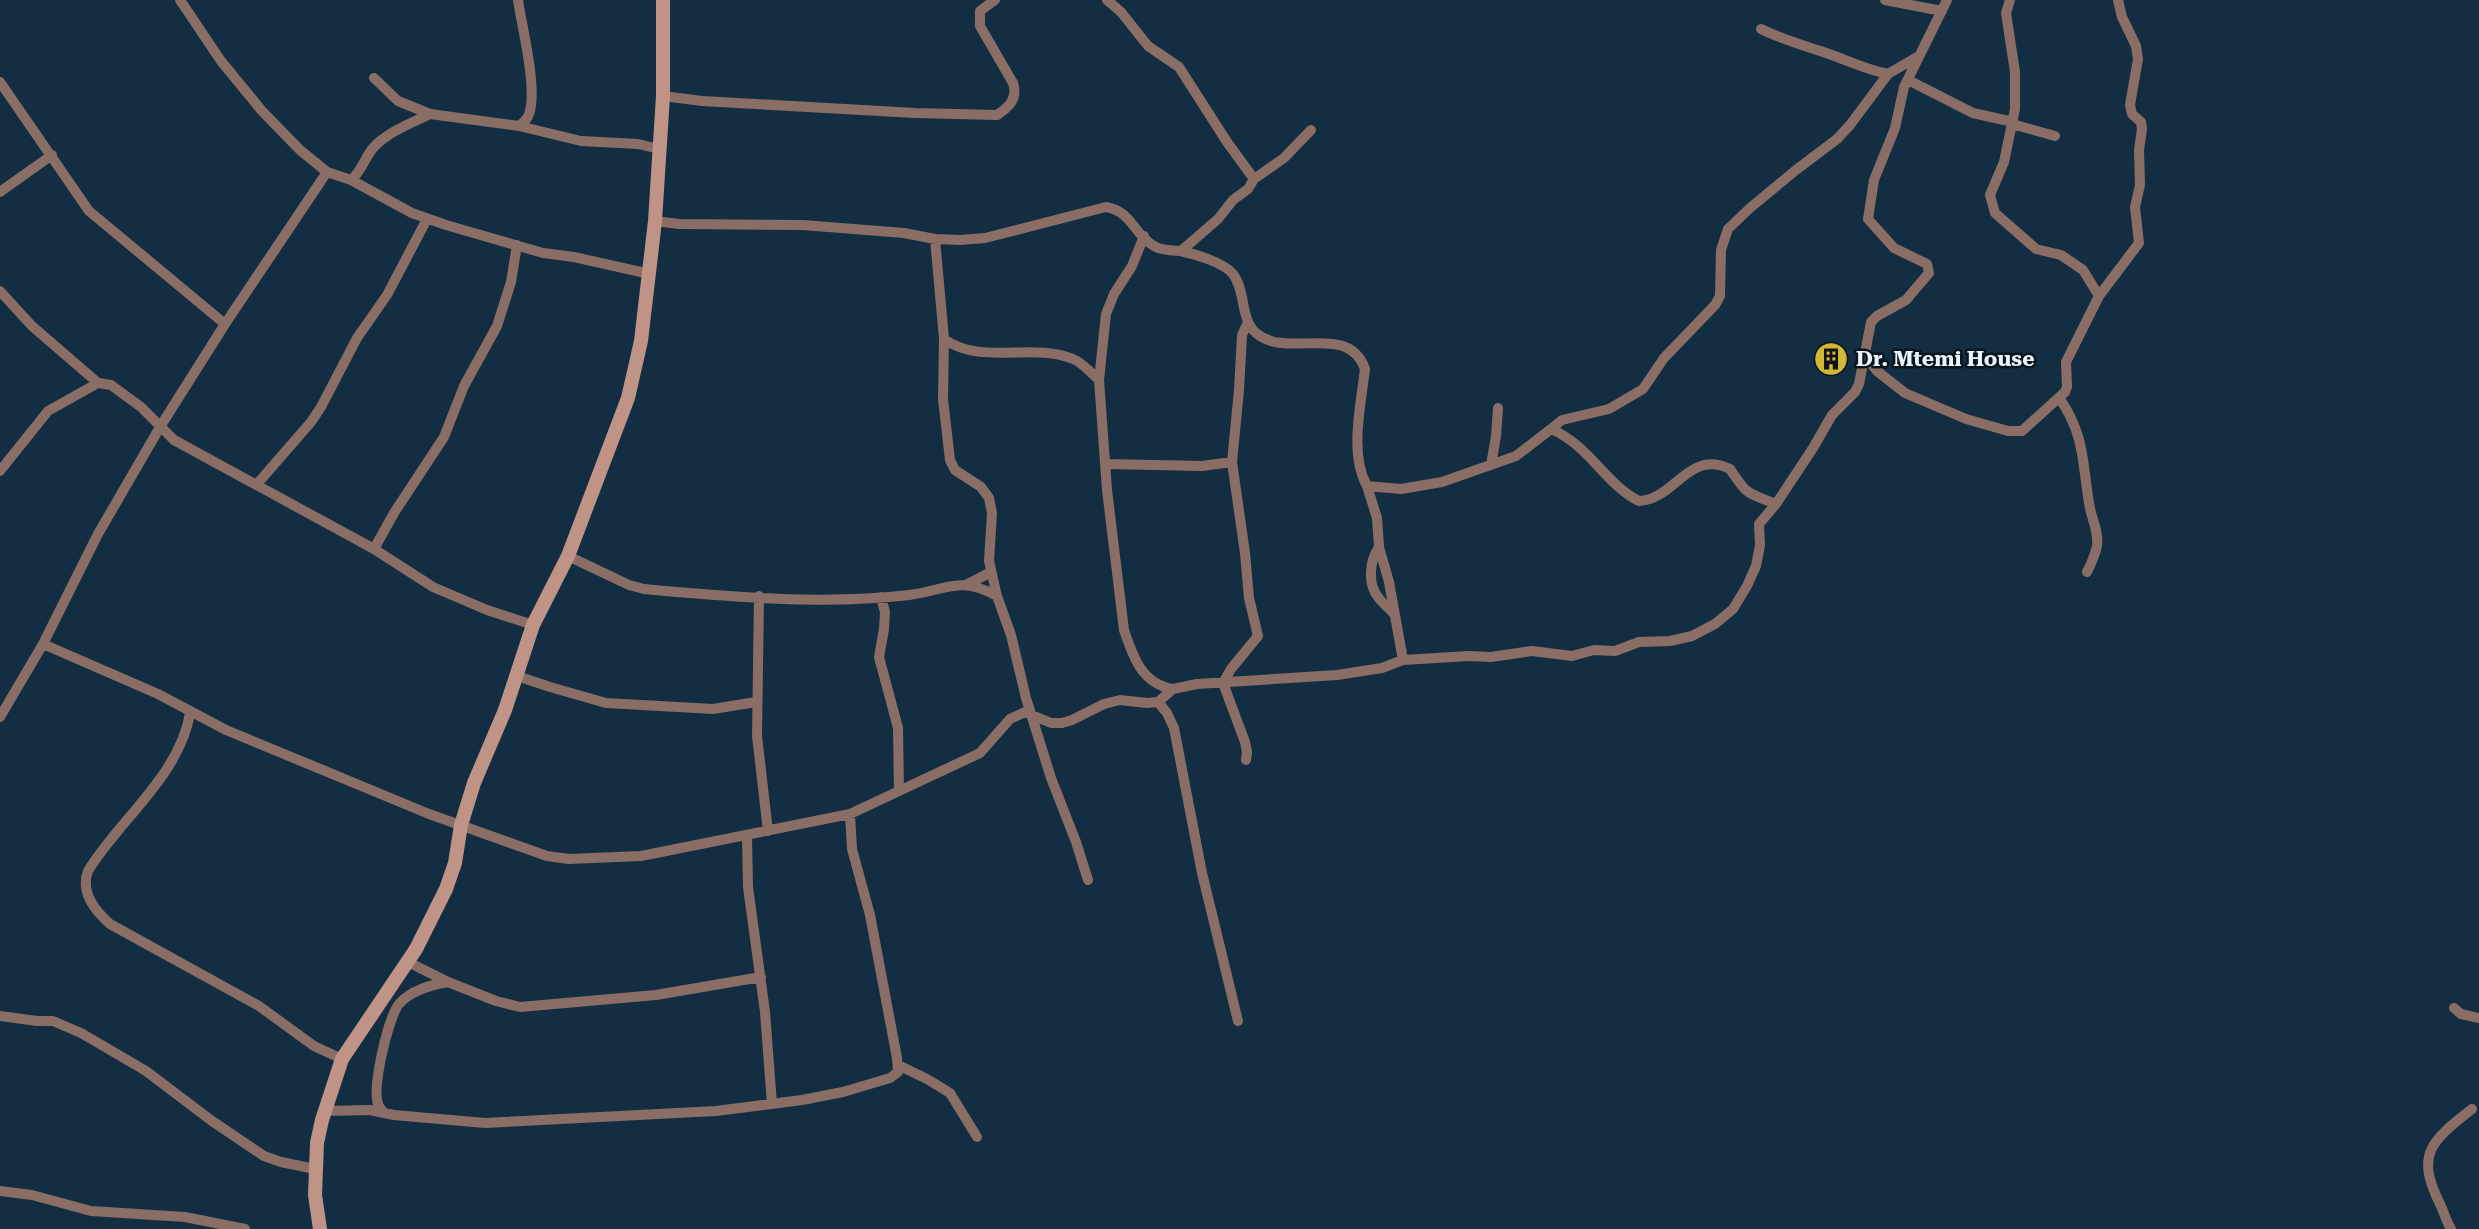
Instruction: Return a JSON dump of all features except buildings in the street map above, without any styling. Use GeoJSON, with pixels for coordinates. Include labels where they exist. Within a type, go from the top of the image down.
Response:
{"type":"FeatureCollection","features":[{"type":"Feature","properties":{"kind":"main road"},"geometry":{"type":"LineString","coordinates":[[320,1229],[315,1195],[317,1143],[324,1111],[342,1059],[408,962],[446,890],[474,783],[517,676],[533,625],[568,556],[628,398],[641,341],[655,221],[663,96],[663,0]]}},
{"type":"Feature","properties":{"kind":"street"},"geometry":{"type":"LineString","coordinates":[[180,0],[221,61],[261,111],[292,143],[327,172],[351,180],[380,198],[427,219],[543,253],[575,257],[650,274]]}},
{"type":"Feature","properties":{"kind":"street"},"geometry":{"type":"LineString","coordinates":[[518,0],[531,90],[531,111],[519,126]]}},
{"type":"Feature","properties":{"kind":"street"},"geometry":{"type":"LineString","coordinates":[[663,96],[702,102],[997,115],[1012,101],[1016,92],[980,26],[980,12],[995,0]]}},
{"type":"Feature","properties":{"kind":"street"},"geometry":{"type":"LineString","coordinates":[[1107,0],[1121,12],[1148,46],[1179,67],[1254,179]]}},
{"type":"Feature","properties":{"kind":"street"},"geometry":{"type":"LineString","coordinates":[[1144,236],[1132,266],[1114,294],[1106,314],[1099,380],[1112,544],[1124,630],[1130,650],[1145,676],[1153,683],[1173,689],[1197,684],[1359,672],[1403,660],[1491,657],[1532,651],[1572,656],[1594,650],[1615,651],[1639,642],[1670,641],[1692,636],[1724,618],[1740,597],[1758,557],[1759,524],[1814,449],[1832,415],[1855,392],[1859,384],[1871,321],[1906,300],[1929,273],[1927,264],[1894,248],[1868,219],[1874,180],[1895,128],[1908,80],[1944,5],[1885,0]]}},
{"type":"Feature","properties":{"kind":"street"},"geometry":{"type":"LineString","coordinates":[[2010,0],[2006,13],[2016,84],[2004,162],[1990,195],[1993,209],[2036,249],[2061,255],[2083,270],[2099,296]]}},
{"type":"Feature","properties":{"kind":"street"},"geometry":{"type":"LineString","coordinates":[[1865,356],[1877,370],[1905,393],[1966,419],[2015,433],[2025,430],[2031,421],[2060,399],[2067,387],[2068,357],[2099,296],[2139,243],[2135,207],[2140,185],[2139,150],[2142,129],[2141,122],[2132,114],[2130,105],[2138,59],[2136,46],[2122,17],[2118,0]]}},
{"type":"Feature","properties":{"kind":"street"},"geometry":{"type":"LineString","coordinates":[[1761,29],[1788,42],[1830,54],[1870,71],[1888,74]]}},
{"type":"Feature","properties":{"kind":"street"},"geometry":{"type":"LineString","coordinates":[[1367,486],[1401,489],[1442,482],[1491,465],[1516,456],[1562,421],[1609,409],[1643,389],[1664,358],[1715,305],[1720,296],[1721,250],[1728,229],[1796,170],[1837,139],[1888,74],[1917,57]]}},
{"type":"Feature","properties":{"kind":"street"},"geometry":{"type":"LineString","coordinates":[[374,78],[398,101],[429,114],[519,126],[581,141],[638,144],[659,149]]}},
{"type":"Feature","properties":{"kind":"street"},"geometry":{"type":"LineString","coordinates":[[1908,80],[1973,113],[2055,136]]}},
{"type":"Feature","properties":{"kind":"street"},"geometry":{"type":"LineString","coordinates":[[0,82],[89,211],[225,324]]}},
{"type":"Feature","properties":{"kind":"street"},"geometry":{"type":"LineString","coordinates":[[351,180],[364,165],[373,147],[429,114]]}},
{"type":"Feature","properties":{"kind":"street"},"geometry":{"type":"LineString","coordinates":[[1181,251],[1218,219],[1233,200],[1248,189],[1254,179],[1284,158],[1311,130]]}},
{"type":"Feature","properties":{"kind":"street"},"geometry":{"type":"LineString","coordinates":[[0,192],[52,155]]}},
{"type":"Feature","properties":{"kind":"street"},"geometry":{"type":"LineString","coordinates":[[2,710],[43,645],[98,534],[160,427],[327,172]]}},
{"type":"Feature","properties":{"kind":"street"},"geometry":{"type":"LineString","coordinates":[[655,221],[679,224],[803,225],[960,240],[985,238],[1106,207],[1119,209],[1152,245],[1223,265],[1231,271],[1242,290],[1248,322],[1253,330],[1268,340],[1346,346],[1362,359],[1365,369],[1357,452],[1361,476],[1377,518],[1379,547],[1389,582],[1403,660]]}},
{"type":"Feature","properties":{"kind":"street"},"geometry":{"type":"LineString","coordinates":[[258,484],[321,407],[357,338],[397,277],[427,219]]}},
{"type":"Feature","properties":{"kind":"street"},"geometry":{"type":"LineString","coordinates":[[935,239],[944,339],[943,399],[950,460],[955,470],[981,487],[989,498],[992,513],[989,561],[997,596],[1009,626],[1051,778],[1088,880]]}},
{"type":"Feature","properties":{"kind":"street"},"geometry":{"type":"LineString","coordinates":[[374,549],[394,513],[444,437],[464,386],[497,326],[511,282],[517,245]]}},
{"type":"Feature","properties":{"kind":"street"},"geometry":{"type":"LineString","coordinates":[[0,291],[32,326],[98,383],[121,391],[184,446],[374,549],[433,587],[487,610],[533,625]]}},
{"type":"Feature","properties":{"kind":"street"},"geometry":{"type":"LineString","coordinates":[[1223,683],[1258,636],[1249,598],[1232,462],[1241,335],[1248,322]]}},
{"type":"Feature","properties":{"kind":"street"},"geometry":{"type":"LineString","coordinates":[[944,339],[974,352],[1060,355],[1076,360],[1099,380]]}},
{"type":"Feature","properties":{"kind":"street"},"geometry":{"type":"LineString","coordinates":[[0,471],[45,413],[98,383]]}},
{"type":"Feature","properties":{"kind":"street"},"geometry":{"type":"LineString","coordinates":[[2060,399],[2072,417],[2084,456],[2089,503],[2095,525],[2097,545],[2087,572]]}},
{"type":"Feature","properties":{"kind":"street"},"geometry":{"type":"LineString","coordinates":[[1491,465],[1497,408]]}},
{"type":"Feature","properties":{"kind":"street"},"geometry":{"type":"LineString","coordinates":[[1551,429],[1568,437],[1639,501],[1652,499],[1689,472],[1710,464],[1730,469],[1742,489],[1749,494],[1776,503]]}},
{"type":"Feature","properties":{"kind":"street"},"geometry":{"type":"LineString","coordinates":[[1105,464],[1202,466],[1232,462]]}},
{"type":"Feature","properties":{"kind":"street"},"geometry":{"type":"LineString","coordinates":[[1379,547],[1371,564],[1374,589],[1394,615]]}},
{"type":"Feature","properties":{"kind":"street"},"geometry":{"type":"LineString","coordinates":[[568,556],[629,585],[644,589],[793,599],[912,595],[968,584],[992,572]]}},
{"type":"Feature","properties":{"kind":"street"},"geometry":{"type":"LineString","coordinates":[[968,584],[997,596]]}},
{"type":"Feature","properties":{"kind":"street"},"geometry":{"type":"LineString","coordinates":[[759,596],[756,702],[759,760],[768,831]]}},
{"type":"Feature","properties":{"kind":"street"},"geometry":{"type":"LineString","coordinates":[[881,597],[884,629],[879,657],[898,728],[899,791]]}},
{"type":"Feature","properties":{"kind":"street"},"geometry":{"type":"LineString","coordinates":[[43,645],[158,694],[226,730],[461,825],[547,856],[569,859],[640,856],[850,814],[962,764],[980,753],[1016,715],[1025,712],[1051,723],[1062,723],[1104,704],[1120,700],[1158,702],[1173,689]]}},
{"type":"Feature","properties":{"kind":"street"},"geometry":{"type":"LineString","coordinates":[[517,676],[606,703],[713,709],[756,702]]}},
{"type":"Feature","properties":{"kind":"street"},"geometry":{"type":"LineString","coordinates":[[1223,683],[1245,742],[1245,760]]}},
{"type":"Feature","properties":{"kind":"street"},"geometry":{"type":"LineString","coordinates":[[1158,702],[1167,713],[1174,729],[1202,873],[1238,1021]]}},
{"type":"Feature","properties":{"kind":"street"},"geometry":{"type":"LineString","coordinates":[[190,713],[188,727],[180,743],[146,799],[88,871],[85,879],[86,893],[100,915],[110,923],[259,1006],[314,1046],[342,1059]]}},
{"type":"Feature","properties":{"kind":"street"},"geometry":{"type":"LineString","coordinates":[[324,1111],[367,1110],[500,1123],[716,1111],[802,1100],[890,1078],[898,1072],[898,1065],[870,915],[852,849],[850,814]]}},
{"type":"Feature","properties":{"kind":"street"},"geometry":{"type":"LineString","coordinates":[[747,836],[748,887],[761,977],[772,1104]]}},
{"type":"Feature","properties":{"kind":"street"},"geometry":{"type":"LineString","coordinates":[[408,962],[496,1001],[527,1007],[656,995],[761,977]]}},
{"type":"Feature","properties":{"kind":"street"},"geometry":{"type":"LineString","coordinates":[[384,1113],[378,1104],[377,1093],[385,1036],[393,1014],[407,997],[427,986],[448,982]]}},
{"type":"Feature","properties":{"kind":"street"},"geometry":{"type":"LineString","coordinates":[[2454,1008],[2461,1014],[2479,1018]]}},
{"type":"Feature","properties":{"kind":"street"},"geometry":{"type":"LineString","coordinates":[[0,1016],[53,1021],[81,1032],[146,1071],[254,1150],[281,1162],[315,1169]]}},
{"type":"Feature","properties":{"kind":"street"},"geometry":{"type":"LineString","coordinates":[[898,1065],[950,1093],[977,1138]]}},
{"type":"Feature","properties":{"kind":"street"},"geometry":{"type":"LineString","coordinates":[[2451,1229],[2428,1180],[2427,1162],[2431,1149],[2472,1109]]}},
{"type":"Feature","properties":{"kind":"street"},"geometry":{"type":"LineString","coordinates":[[0,1191],[33,1195],[91,1211],[185,1217],[245,1229]]}},
{"type":"Feature","properties":{"kind":"place","name":"Dr. Mtemi House"},"geometry":{"type":"Point","coordinates":[1831,359]}}]}
